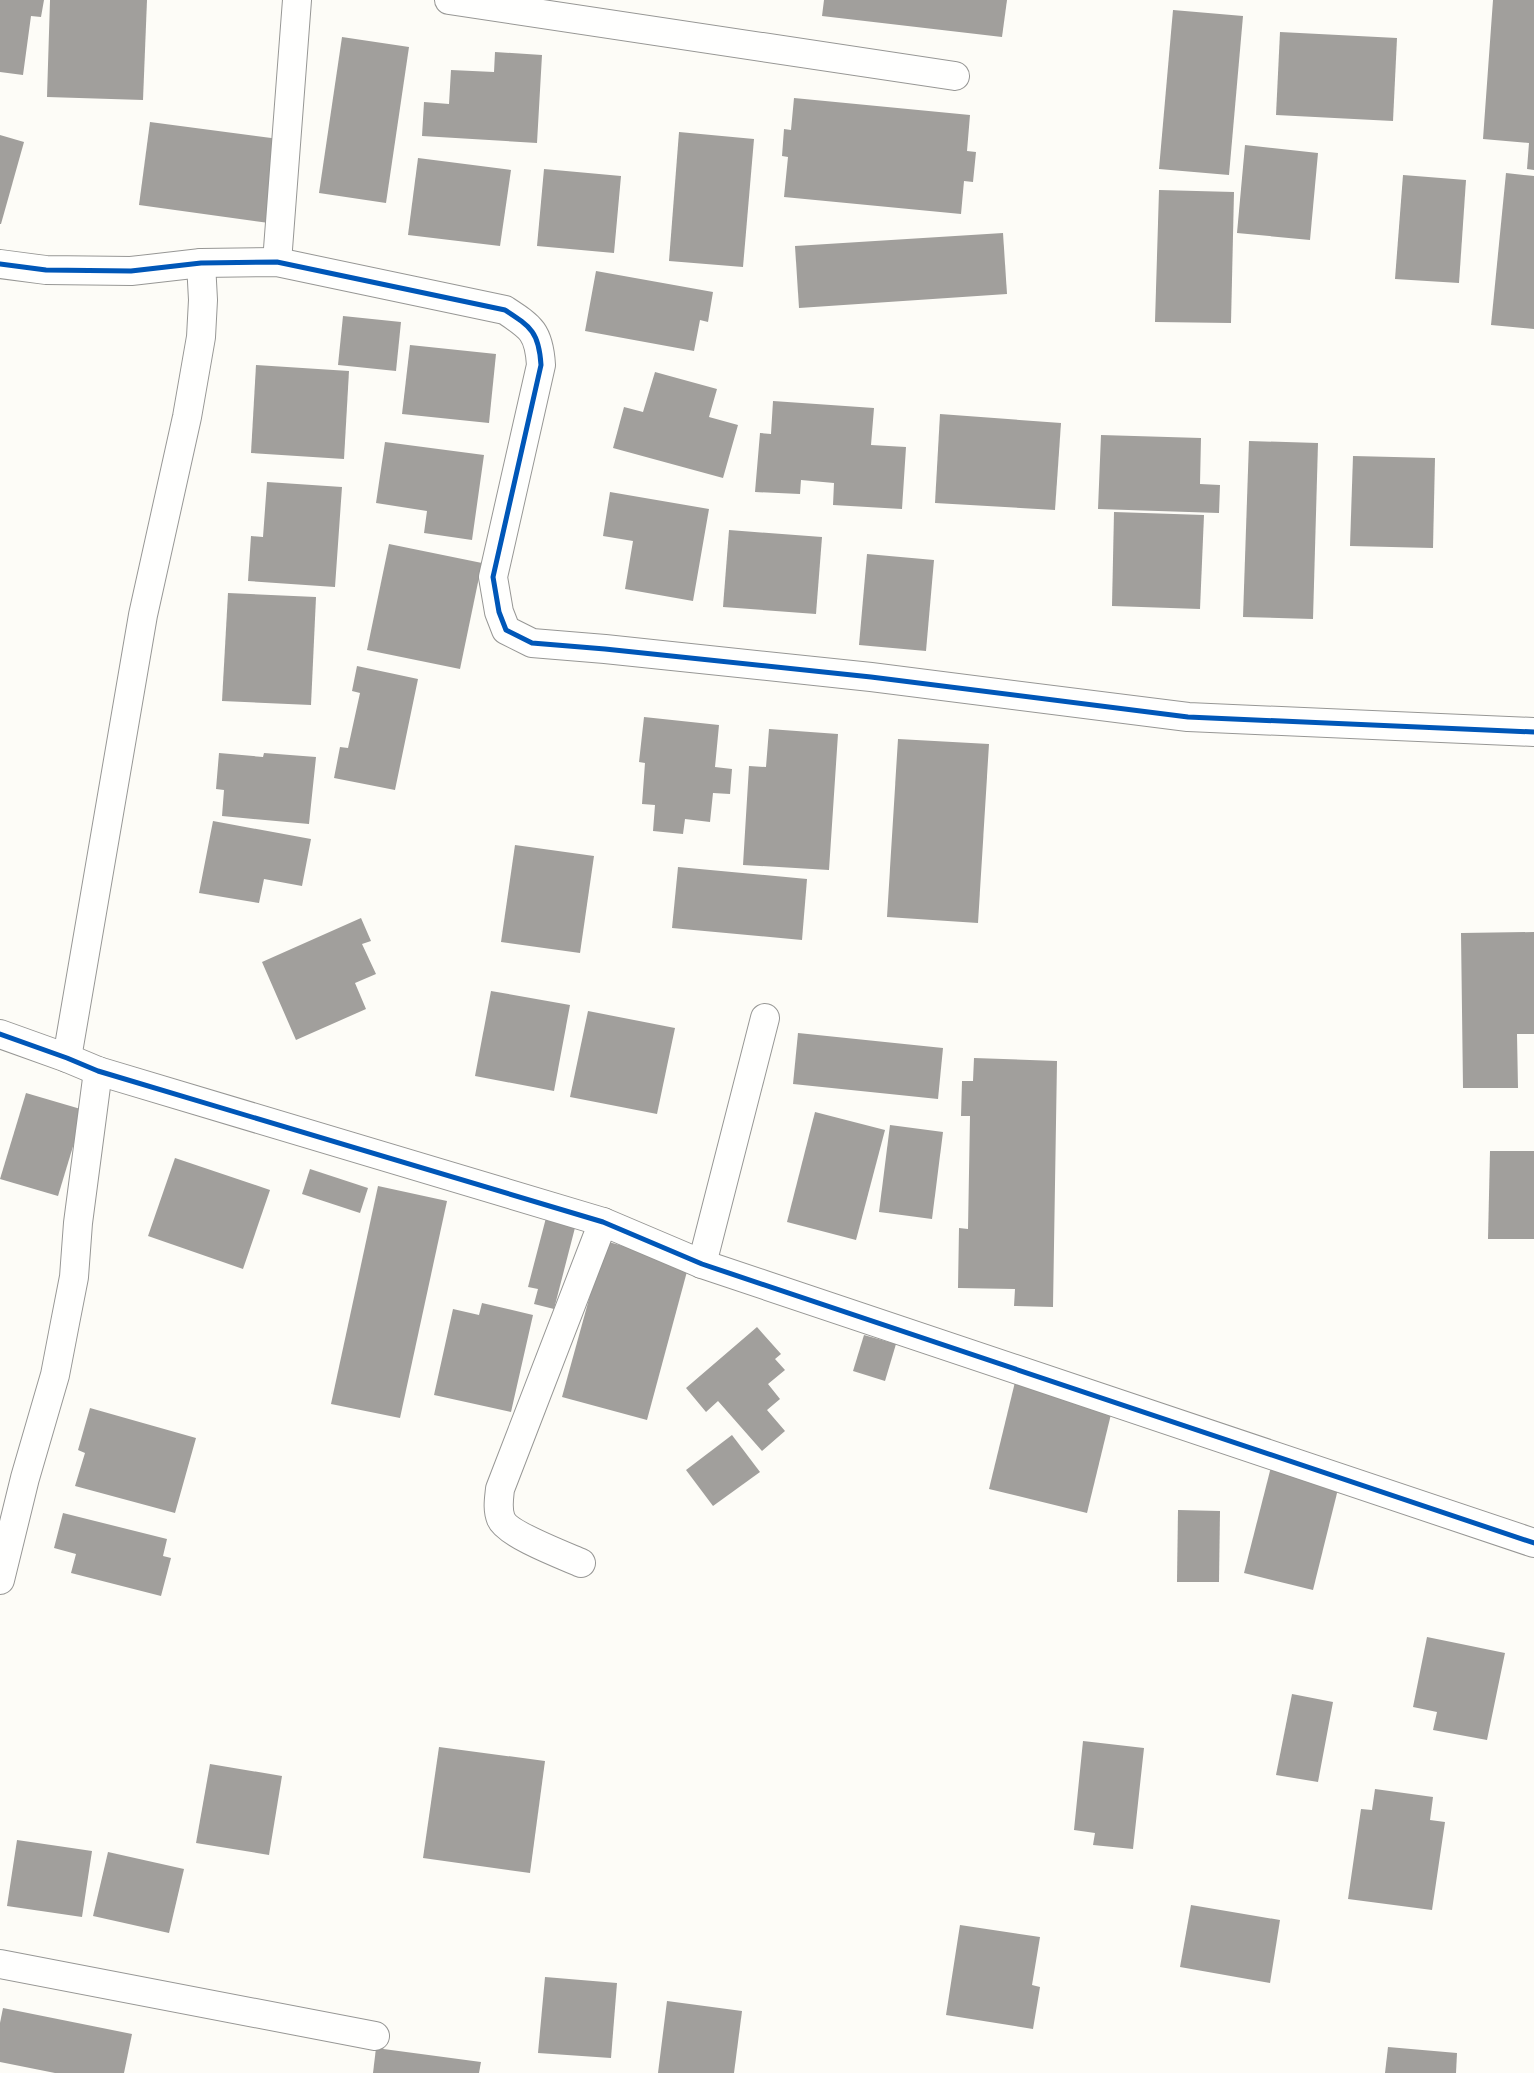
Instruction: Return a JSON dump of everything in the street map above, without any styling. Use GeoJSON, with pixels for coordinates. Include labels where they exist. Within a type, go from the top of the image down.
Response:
{"type":"FeatureCollection","features":[{"type":"Feature","properties":{"kind":"street"},"geometry":{"type":"LineString","coordinates":[[277,262],[297,0]]}},
{"type":"Feature","properties":{"kind":"street"},"geometry":{"type":"LineString","coordinates":[[448,0],[955,76]]}},
{"type":"Feature","properties":{"kind":"street"},"geometry":{"type":"LineString","coordinates":[[0,264],[46,270],[131,271],[200,263],[277,262],[505,310],[528,325],[539,346],[540,365],[493,577],[499,612],[506,630],[532,643],[862,676],[1188,717],[1534,732]]}},
{"type":"Feature","properties":{"kind":"street"},"geometry":{"type":"LineString","coordinates":[[67,1058],[144,614],[187,417],[201,337],[203,300],[200,263]]}},
{"type":"Feature","properties":{"kind":"street"},"geometry":{"type":"LineString","coordinates":[[702,1264],[765,1018]]}},
{"type":"Feature","properties":{"kind":"street"},"geometry":{"type":"LineString","coordinates":[[0,1034],[67,1058],[98,1072],[603,1222],[702,1264],[1534,1543]]}},
{"type":"Feature","properties":{"kind":"street"},"geometry":{"type":"LineString","coordinates":[[0,1580],[25,1478],[55,1375],[65,1324],[74,1277],[78,1223],[98,1072]]}},
{"type":"Feature","properties":{"kind":"street"},"geometry":{"type":"LineString","coordinates":[[582,1563],[515,1532],[501,1521],[498,1507],[500,1489],[603,1222]]}},
{"type":"Feature","properties":{"kind":"street"},"geometry":{"type":"LineString","coordinates":[[0,1964],[375,2036]]}},
{"type":"Feature","properties":{"kind":"building"},"geometry":{"type":"Polygon","coordinates":[[[0,0],[44,0],[41,17],[31,16],[23,75],[0,72],[0,0]]]}},
{"type":"Feature","properties":{"kind":"building"},"geometry":{"type":"Polygon","coordinates":[[[50,0],[147,0],[143,100],[47,97],[50,0]]]}},
{"type":"Feature","properties":{"kind":"building"},"geometry":{"type":"Polygon","coordinates":[[[824,0],[1007,0],[1002,37],[822,16],[824,0]]]}},
{"type":"Feature","properties":{"kind":"building"},"geometry":{"type":"Polygon","coordinates":[[[1493,0],[1534,0],[1534,170],[1527,169],[1529,143],[1483,139],[1493,0]]]}},
{"type":"Feature","properties":{"kind":"building"},"geometry":{"type":"Polygon","coordinates":[[[1173,10],[1243,16],[1229,175],[1159,169],[1173,10]]]}},
{"type":"Feature","properties":{"kind":"building"},"geometry":{"type":"Polygon","coordinates":[[[1280,32],[1397,38],[1393,121],[1276,115],[1280,32]]]}},
{"type":"Feature","properties":{"kind":"building"},"geometry":{"type":"Polygon","coordinates":[[[342,37],[409,47],[386,203],[319,193],[342,37]]]}},
{"type":"Feature","properties":{"kind":"building"},"geometry":{"type":"Polygon","coordinates":[[[495,52],[542,55],[537,143],[422,136],[424,102],[449,104],[451,70],[494,72],[495,52]]]}},
{"type":"Feature","properties":{"kind":"building"},"geometry":{"type":"Polygon","coordinates":[[[794,98],[970,115],[967,151],[976,152],[973,182],[964,181],[961,214],[784,197],[788,157],[782,156],[784,129],[791,130],[794,98]]]}},
{"type":"Feature","properties":{"kind":"building"},"geometry":{"type":"Polygon","coordinates":[[[150,122],[279,139],[269,223],[139,205],[150,122]]]}},
{"type":"Feature","properties":{"kind":"building"},"geometry":{"type":"Polygon","coordinates":[[[679,132],[754,139],[743,267],[669,261],[679,132]]]}},
{"type":"Feature","properties":{"kind":"building"},"geometry":{"type":"Polygon","coordinates":[[[0,135],[24,142],[1,224],[0,224],[0,135]]]}},
{"type":"Feature","properties":{"kind":"building"},"geometry":{"type":"Polygon","coordinates":[[[1245,145],[1318,153],[1310,240],[1237,233],[1245,145]]]}},
{"type":"Feature","properties":{"kind":"building"},"geometry":{"type":"Polygon","coordinates":[[[418,158],[511,170],[500,246],[408,235],[418,158]]]}},
{"type":"Feature","properties":{"kind":"building"},"geometry":{"type":"Polygon","coordinates":[[[544,169],[621,176],[614,253],[537,246],[544,169]]]}},
{"type":"Feature","properties":{"kind":"building"},"geometry":{"type":"Polygon","coordinates":[[[1506,173],[1534,176],[1534,329],[1491,325],[1506,173]]]}},
{"type":"Feature","properties":{"kind":"building"},"geometry":{"type":"Polygon","coordinates":[[[1403,175],[1466,180],[1459,283],[1395,279],[1403,175]]]}},
{"type":"Feature","properties":{"kind":"building"},"geometry":{"type":"Polygon","coordinates":[[[1159,190],[1234,192],[1231,323],[1155,322],[1159,190]]]}},
{"type":"Feature","properties":{"kind":"building"},"geometry":{"type":"Polygon","coordinates":[[[1003,233],[1007,294],[799,308],[795,246],[1003,233]]]}},
{"type":"Feature","properties":{"kind":"building"},"geometry":{"type":"Polygon","coordinates":[[[596,271],[713,292],[708,322],[700,320],[694,351],[585,331],[596,271]]]}},
{"type":"Feature","properties":{"kind":"building"},"geometry":{"type":"Polygon","coordinates":[[[343,316],[401,322],[396,371],[338,365],[343,316]]]}},
{"type":"Feature","properties":{"kind":"building"},"geometry":{"type":"Polygon","coordinates":[[[410,345],[496,354],[489,423],[402,414],[410,345]]]}},
{"type":"Feature","properties":{"kind":"building"},"geometry":{"type":"Polygon","coordinates":[[[256,365],[349,371],[344,459],[251,453],[256,365]]]}},
{"type":"Feature","properties":{"kind":"building"},"geometry":{"type":"Polygon","coordinates":[[[655,372],[717,389],[709,417],[738,425],[723,478],[613,448],[624,407],[643,412],[655,372]]]}},
{"type":"Feature","properties":{"kind":"building"},"geometry":{"type":"Polygon","coordinates":[[[773,401],[874,408],[871,445],[906,447],[902,509],[833,505],[834,483],[801,480],[800,494],[755,492],[760,433],[771,434],[773,401]]]}},
{"type":"Feature","properties":{"kind":"building"},"geometry":{"type":"Polygon","coordinates":[[[940,414],[1061,423],[1055,510],[935,503],[940,414]]]}},
{"type":"Feature","properties":{"kind":"building"},"geometry":{"type":"Polygon","coordinates":[[[1101,435],[1201,438],[1200,484],[1220,485],[1219,513],[1098,509],[1101,435]]]}},
{"type":"Feature","properties":{"kind":"building"},"geometry":{"type":"Polygon","coordinates":[[[1249,441],[1318,443],[1313,619],[1243,617],[1249,441]]]}},
{"type":"Feature","properties":{"kind":"building"},"geometry":{"type":"Polygon","coordinates":[[[385,442],[484,455],[472,540],[424,533],[427,511],[376,503],[385,442]]]}},
{"type":"Feature","properties":{"kind":"building"},"geometry":{"type":"Polygon","coordinates":[[[1353,456],[1435,458],[1433,548],[1350,546],[1353,456]]]}},
{"type":"Feature","properties":{"kind":"building"},"geometry":{"type":"Polygon","coordinates":[[[267,482],[342,487],[335,587],[248,581],[251,536],[263,537],[267,482]]]}},
{"type":"Feature","properties":{"kind":"building"},"geometry":{"type":"Polygon","coordinates":[[[610,492],[709,509],[693,601],[625,589],[633,541],[603,536],[610,492]]]}},
{"type":"Feature","properties":{"kind":"building"},"geometry":{"type":"Polygon","coordinates":[[[1114,512],[1204,515],[1200,609],[1112,606],[1114,512]]]}},
{"type":"Feature","properties":{"kind":"building"},"geometry":{"type":"Polygon","coordinates":[[[729,530],[822,537],[816,614],[723,607],[729,530]]]}},
{"type":"Feature","properties":{"kind":"building"},"geometry":{"type":"Polygon","coordinates":[[[389,544],[482,563],[460,669],[367,650],[389,544]]]}},
{"type":"Feature","properties":{"kind":"building"},"geometry":{"type":"Polygon","coordinates":[[[867,554],[934,560],[926,651],[859,645],[867,554]]]}},
{"type":"Feature","properties":{"kind":"building"},"geometry":{"type":"Polygon","coordinates":[[[228,593],[316,597],[311,705],[222,701],[228,593]]]}},
{"type":"Feature","properties":{"kind":"building"},"geometry":{"type":"Polygon","coordinates":[[[357,666],[418,679],[395,790],[334,778],[340,747],[348,748],[360,693],[352,691],[357,666]]]}},
{"type":"Feature","properties":{"kind":"building"},"geometry":{"type":"Polygon","coordinates":[[[644,717],[719,725],[715,767],[732,769],[730,794],[713,793],[710,822],[685,819],[683,834],[653,831],[655,805],[642,804],[645,763],[639,762],[644,717]]]}},
{"type":"Feature","properties":{"kind":"building"},"geometry":{"type":"Polygon","coordinates":[[[769,729],[838,734],[829,870],[743,865],[749,766],[766,767],[769,729]]]}},
{"type":"Feature","properties":{"kind":"building"},"geometry":{"type":"Polygon","coordinates":[[[898,739],[989,744],[978,923],[887,917],[898,739]]]}},
{"type":"Feature","properties":{"kind":"building"},"geometry":{"type":"Polygon","coordinates":[[[219,753],[263,757],[264,753],[316,757],[309,824],[222,816],[224,790],[216,789],[219,753]]]}},
{"type":"Feature","properties":{"kind":"building"},"geometry":{"type":"Polygon","coordinates":[[[213,821],[311,839],[302,886],[264,879],[259,903],[199,893],[213,821]]]}},
{"type":"Feature","properties":{"kind":"building"},"geometry":{"type":"Polygon","coordinates":[[[515,845],[594,856],[580,953],[501,942],[515,845]]]}},
{"type":"Feature","properties":{"kind":"building"},"geometry":{"type":"Polygon","coordinates":[[[678,867],[807,879],[802,940],[672,928],[678,867]]]}},
{"type":"Feature","properties":{"kind":"building"},"geometry":{"type":"Polygon","coordinates":[[[361,918],[371,941],[362,944],[376,974],[355,983],[366,1009],[296,1040],[262,962],[361,918]]]}},
{"type":"Feature","properties":{"kind":"building"},"geometry":{"type":"Polygon","coordinates":[[[1534,932],[1534,1034],[1517,1034],[1518,1088],[1463,1088],[1461,933],[1534,932]]]}},
{"type":"Feature","properties":{"kind":"building"},"geometry":{"type":"Polygon","coordinates":[[[491,991],[570,1005],[554,1091],[475,1076],[491,991]]]}},
{"type":"Feature","properties":{"kind":"building"},"geometry":{"type":"Polygon","coordinates":[[[588,1011],[675,1028],[657,1114],[570,1097],[588,1011]]]}},
{"type":"Feature","properties":{"kind":"building"},"geometry":{"type":"Polygon","coordinates":[[[798,1033],[943,1048],[938,1099],[793,1084],[798,1033]]]}},
{"type":"Feature","properties":{"kind":"building"},"geometry":{"type":"Polygon","coordinates":[[[974,1058],[1057,1061],[1053,1307],[1014,1306],[1015,1289],[958,1288],[959,1228],[968,1229],[970,1116],[961,1116],[962,1081],[973,1081],[974,1058]]]}},
{"type":"Feature","properties":{"kind":"building"},"geometry":{"type":"Polygon","coordinates":[[[26,1093],[84,1110],[58,1196],[0,1179],[26,1093]]]}},
{"type":"Feature","properties":{"kind":"building"},"geometry":{"type":"Polygon","coordinates":[[[815,1112],[885,1130],[856,1240],[787,1222],[815,1112]]]}},
{"type":"Feature","properties":{"kind":"building"},"geometry":{"type":"Polygon","coordinates":[[[890,1125],[943,1132],[932,1219],[879,1212],[890,1125]]]}},
{"type":"Feature","properties":{"kind":"building"},"geometry":{"type":"Polygon","coordinates":[[[1490,1151],[1534,1151],[1534,1239],[1488,1239],[1490,1151]]]}},
{"type":"Feature","properties":{"kind":"building"},"geometry":{"type":"Polygon","coordinates":[[[175,1158],[270,1190],[243,1269],[148,1236],[175,1158]]]}},
{"type":"Feature","properties":{"kind":"building"},"geometry":{"type":"Polygon","coordinates":[[[310,1169],[368,1188],[360,1213],[302,1194],[310,1169]]]}},
{"type":"Feature","properties":{"kind":"building"},"geometry":{"type":"Polygon","coordinates":[[[378,1186],[447,1201],[400,1418],[331,1404],[378,1186]]]}},
{"type":"Feature","properties":{"kind":"building"},"geometry":{"type":"Polygon","coordinates":[[[547,1214],[577,1220],[554,1309],[534,1304],[538,1289],[528,1287],[547,1214]]]}},
{"type":"Feature","properties":{"kind":"building"},"geometry":{"type":"Polygon","coordinates":[[[605,1241],[689,1264],[647,1420],[562,1397],[605,1241]]]}},
{"type":"Feature","properties":{"kind":"building"},"geometry":{"type":"Polygon","coordinates":[[[482,1303],[533,1315],[511,1412],[434,1395],[453,1309],[479,1315],[482,1303]]]}},
{"type":"Feature","properties":{"kind":"building"},"geometry":{"type":"Polygon","coordinates":[[[757,1327],[781,1354],[775,1359],[785,1370],[768,1384],[780,1399],[767,1410],[785,1431],[762,1451],[718,1401],[706,1412],[686,1388],[757,1327]]]}},
{"type":"Feature","properties":{"kind":"building"},"geometry":{"type":"Polygon","coordinates":[[[864,1335],[896,1344],[885,1381],[853,1371],[864,1335]]]}},
{"type":"Feature","properties":{"kind":"building"},"geometry":{"type":"Polygon","coordinates":[[[1015,1382],[1113,1406],[1087,1513],[989,1489],[1015,1382]]]}},
{"type":"Feature","properties":{"kind":"building"},"geometry":{"type":"Polygon","coordinates":[[[90,1408],[196,1438],[175,1513],[75,1486],[85,1453],[78,1450],[90,1408]]]}},
{"type":"Feature","properties":{"kind":"building"},"geometry":{"type":"Polygon","coordinates":[[[732,1435],[760,1472],[713,1506],[686,1470],[732,1435]]]}},
{"type":"Feature","properties":{"kind":"building"},"geometry":{"type":"Polygon","coordinates":[[[1272,1463],[1340,1481],[1313,1590],[1244,1573],[1272,1463]]]}},
{"type":"Feature","properties":{"kind":"building"},"geometry":{"type":"Polygon","coordinates":[[[1178,1510],[1220,1511],[1219,1582],[1177,1582],[1178,1510]]]}},
{"type":"Feature","properties":{"kind":"building"},"geometry":{"type":"Polygon","coordinates":[[[63,1513],[167,1539],[163,1556],[171,1558],[161,1596],[71,1573],[76,1554],[54,1548],[63,1513]]]}},
{"type":"Feature","properties":{"kind":"building"},"geometry":{"type":"Polygon","coordinates":[[[1427,1637],[1505,1653],[1487,1740],[1433,1730],[1437,1712],[1413,1707],[1427,1637]]]}},
{"type":"Feature","properties":{"kind":"building"},"geometry":{"type":"Polygon","coordinates":[[[1292,1694],[1333,1702],[1318,1782],[1276,1775],[1292,1694]]]}},
{"type":"Feature","properties":{"kind":"building"},"geometry":{"type":"Polygon","coordinates":[[[1083,1741],[1144,1748],[1133,1849],[1093,1845],[1095,1833],[1074,1830],[1083,1741]]]}},
{"type":"Feature","properties":{"kind":"building"},"geometry":{"type":"Polygon","coordinates":[[[439,1747],[545,1761],[530,1873],[423,1858],[439,1747]]]}},
{"type":"Feature","properties":{"kind":"building"},"geometry":{"type":"Polygon","coordinates":[[[210,1764],[282,1776],[269,1855],[196,1843],[210,1764]]]}},
{"type":"Feature","properties":{"kind":"building"},"geometry":{"type":"Polygon","coordinates":[[[1375,1789],[1433,1797],[1430,1820],[1445,1822],[1432,1910],[1348,1899],[1361,1809],[1372,1810],[1375,1789]]]}},
{"type":"Feature","properties":{"kind":"building"},"geometry":{"type":"Polygon","coordinates":[[[17,1840],[92,1851],[82,1917],[7,1906],[17,1840]]]}},
{"type":"Feature","properties":{"kind":"building"},"geometry":{"type":"Polygon","coordinates":[[[108,1852],[184,1869],[169,1933],[93,1916],[108,1852]]]}},
{"type":"Feature","properties":{"kind":"building"},"geometry":{"type":"Polygon","coordinates":[[[1191,1905],[1280,1920],[1270,1983],[1180,1967],[1191,1905]]]}},
{"type":"Feature","properties":{"kind":"building"},"geometry":{"type":"Polygon","coordinates":[[[960,1925],[1040,1937],[1032,1985],[1040,1987],[1033,2029],[946,2015],[960,1925]]]}},
{"type":"Feature","properties":{"kind":"building"},"geometry":{"type":"Polygon","coordinates":[[[545,1977],[617,1983],[611,2058],[538,2053],[545,1977]]]}},
{"type":"Feature","properties":{"kind":"building"},"geometry":{"type":"Polygon","coordinates":[[[667,2001],[742,2011],[734,2073],[658,2073],[667,2001]]]}},
{"type":"Feature","properties":{"kind":"building"},"geometry":{"type":"Polygon","coordinates":[[[3,2008],[132,2034],[124,2073],[55,2073],[0,2062],[0,2023],[3,2008]]]}},
{"type":"Feature","properties":{"kind":"building"},"geometry":{"type":"Polygon","coordinates":[[[1388,2047],[1457,2053],[1456,2073],[1385,2073],[1388,2047]]]}},
{"type":"Feature","properties":{"kind":"building"},"geometry":{"type":"Polygon","coordinates":[[[376,2048],[481,2062],[479,2073],[373,2073],[376,2048]]]}},
{"type":"Feature","properties":{"kind":"cycle path"},"geometry":{"type":"LineString","coordinates":[[0,264],[46,270],[131,271],[201,263],[277,262],[505,310],[521,321],[536,338],[541,365],[493,577],[499,612],[506,630],[532,643],[871,677],[1188,717],[1534,732]]}},
{"type":"Feature","properties":{"kind":"cycle path"},"geometry":{"type":"LineString","coordinates":[[0,1034],[98,1071],[603,1222],[702,1264],[1534,1543]]}}]}
